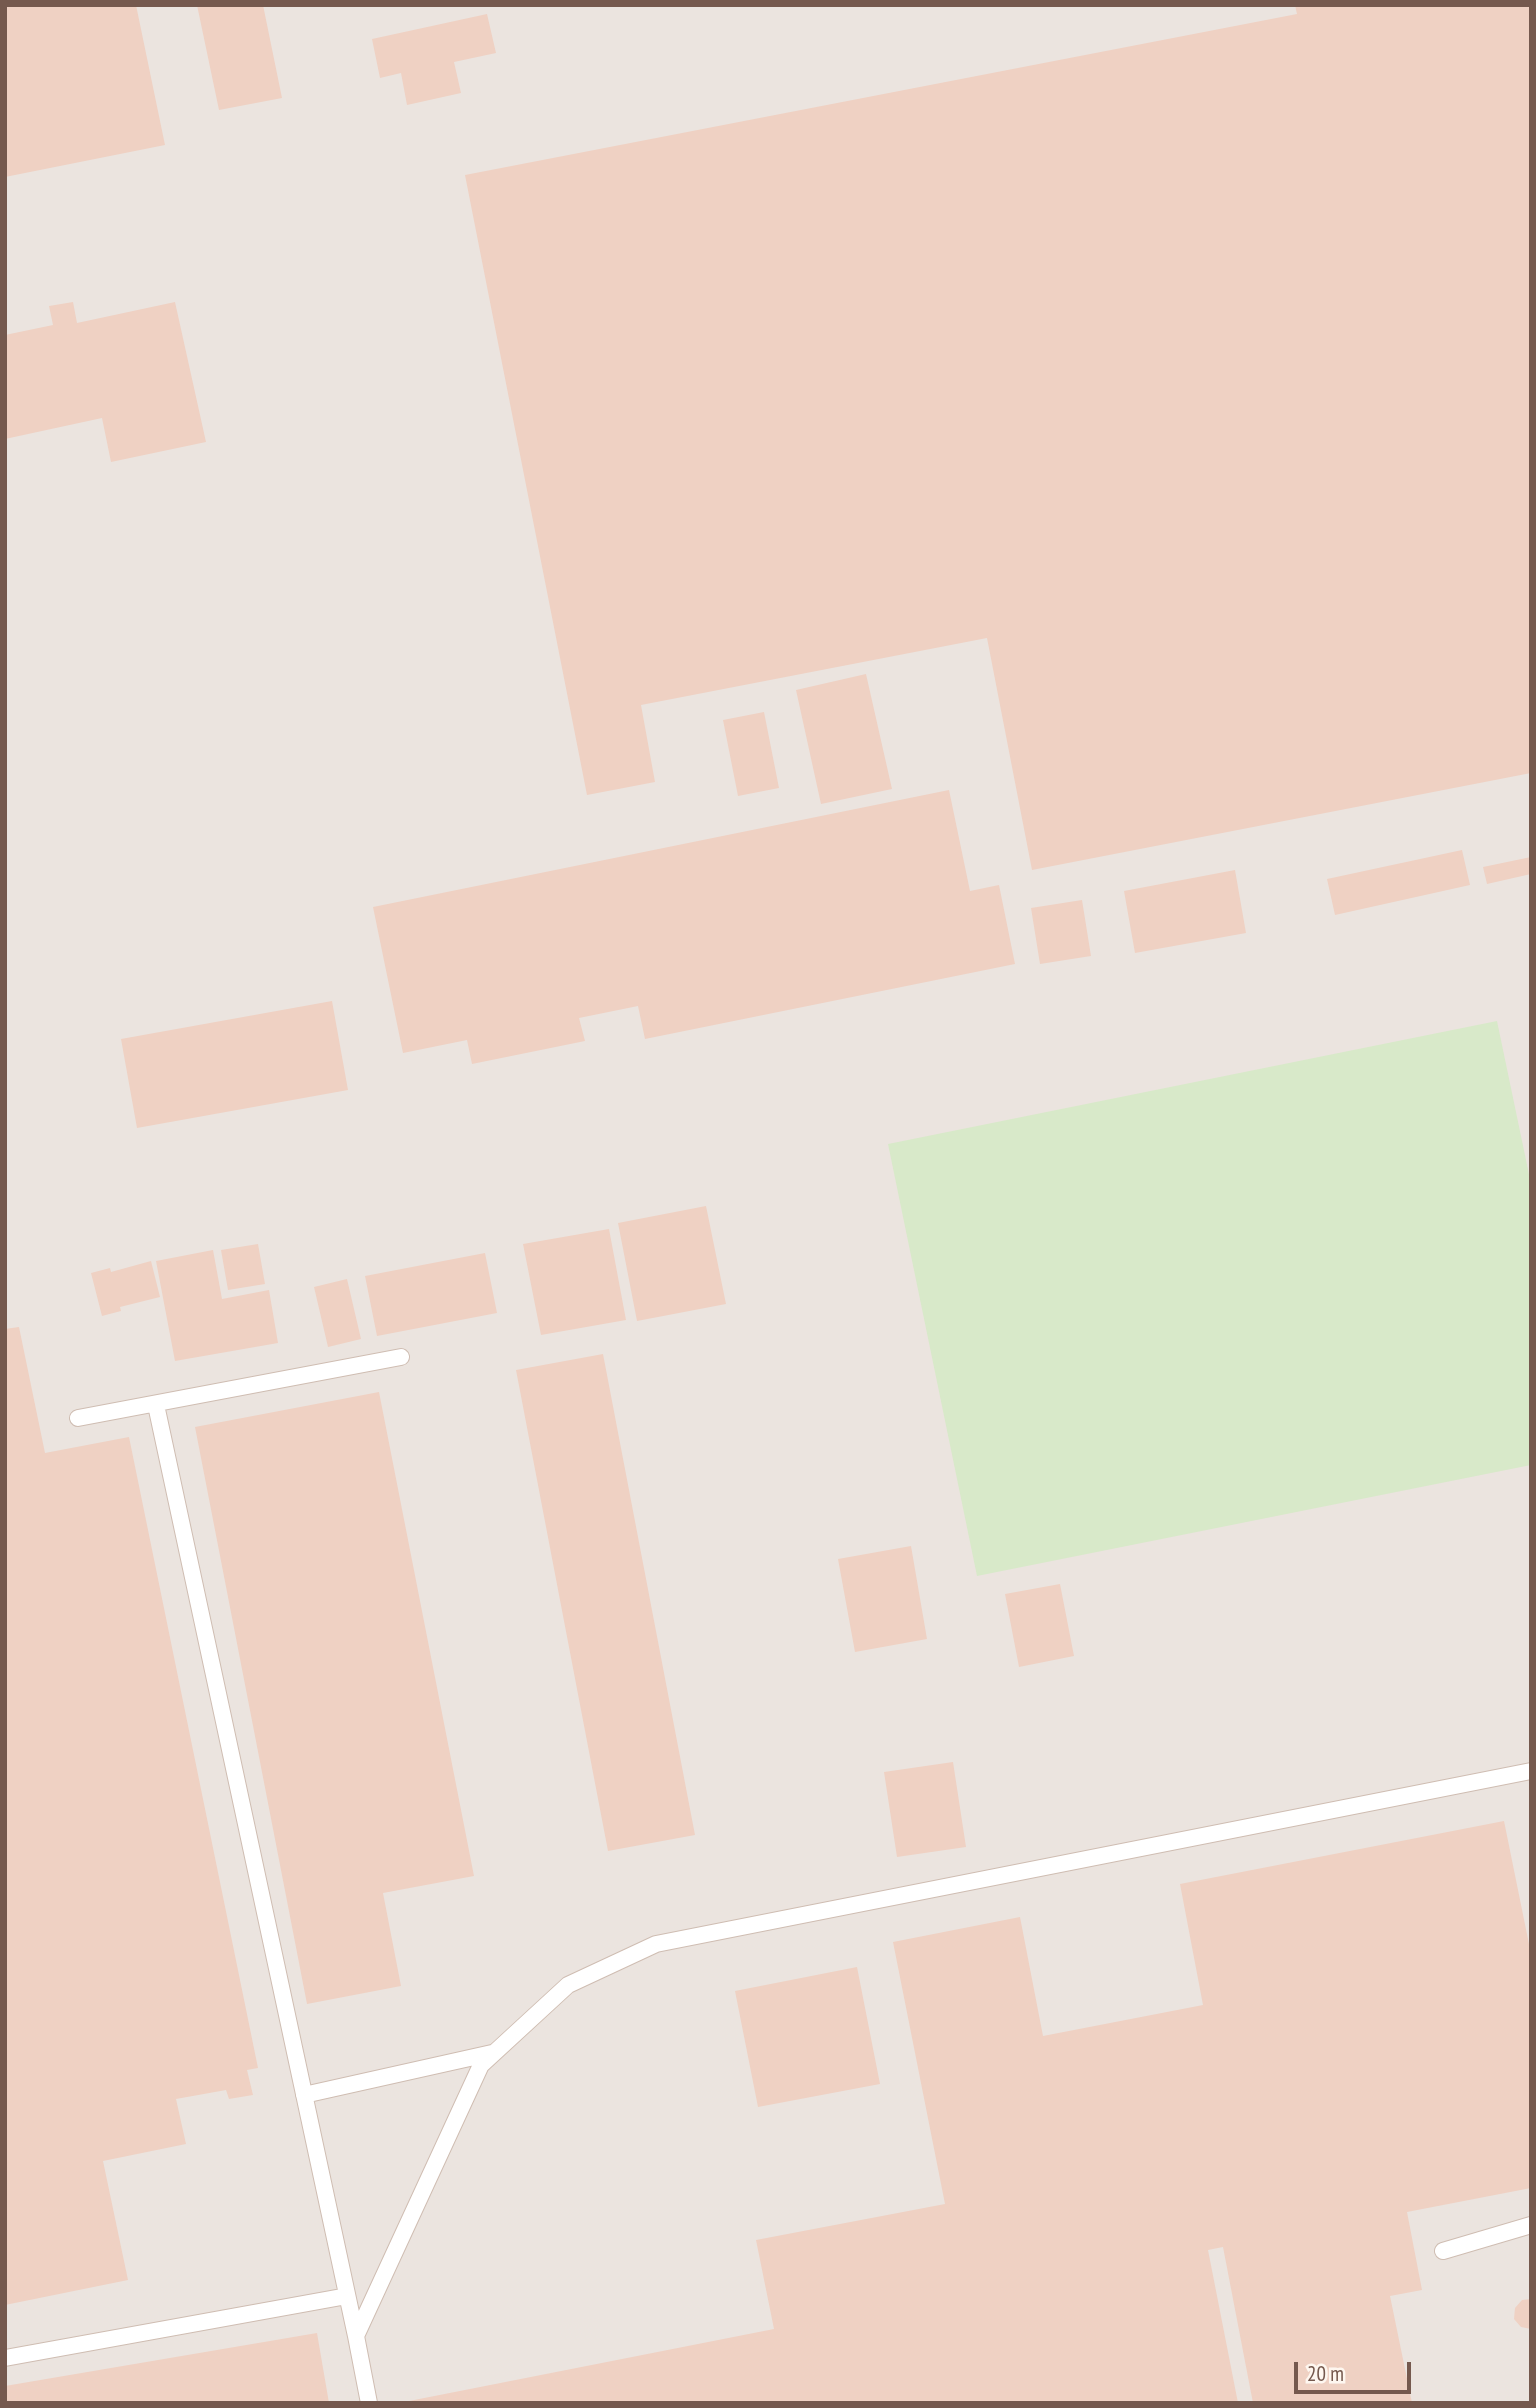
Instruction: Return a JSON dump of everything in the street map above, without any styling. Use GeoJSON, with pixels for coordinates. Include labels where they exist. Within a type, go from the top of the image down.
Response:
{"type":"FeatureCollection","features":[{"type":"Feature","properties":{"kind":"lane"},"geometry":{"type":"LineString","coordinates":[[78,1418],[401,1357]]}},
{"type":"Feature","properties":{"kind":"lane"},"geometry":{"type":"LineString","coordinates":[[156,1405],[369,2403]]}},
{"type":"Feature","properties":{"kind":"lane"},"geometry":{"type":"LineString","coordinates":[[356,2336],[481,2065],[568,1985],[656,1944],[1531,1770]]}},
{"type":"Feature","properties":{"kind":"lane"},"geometry":{"type":"LineString","coordinates":[[304,2095],[495,2052]]}},
{"type":"Feature","properties":{"kind":"lane"},"geometry":{"type":"LineString","coordinates":[[1443,2251],[1531,2225]]}},
{"type":"Feature","properties":{"kind":"lane"},"geometry":{"type":"LineString","coordinates":[[5,2358],[346,2296]]}},
{"type":"Feature","properties":{"kind":"shaded area"},"geometry":{"type":"Polygon","coordinates":[[[5,5],[1531,5],[1531,2403],[5,2403],[5,5]]]}},
{"type":"Feature","properties":{"kind":"green space"},"geometry":{"type":"Polygon","coordinates":[[[1497,1021],[1531,1184],[1531,1465],[977,1576],[888,1144],[1497,1021]]]}},
{"type":"Feature","properties":{"kind":"building"},"geometry":{"type":"Polygon","coordinates":[[[5,5],[136,5],[165,145],[5,177],[5,5]]]}},
{"type":"Feature","properties":{"kind":"building"},"geometry":{"type":"Polygon","coordinates":[[[197,5],[263,5],[282,98],[219,110],[197,5]]]}},
{"type":"Feature","properties":{"kind":"building"},"geometry":{"type":"Polygon","coordinates":[[[1295,5],[1531,5],[1531,773],[1032,870],[987,638],[641,705],[655,782],[587,795],[465,175],[1297,14],[1295,5]]]}},
{"type":"Feature","properties":{"kind":"building"},"geometry":{"type":"Polygon","coordinates":[[[487,14],[496,53],[454,62],[461,93],[407,105],[401,73],[380,78],[372,39],[487,14]]]}},
{"type":"Feature","properties":{"kind":"building"},"geometry":{"type":"Polygon","coordinates":[[[73,302],[77,323],[175,302],[206,442],[111,462],[102,418],[5,439],[5,335],[53,325],[49,306],[73,302]]]}},
{"type":"Feature","properties":{"kind":"building"},"geometry":{"type":"Polygon","coordinates":[[[866,674],[892,789],[821,804],[796,690],[866,674]]]}},
{"type":"Feature","properties":{"kind":"building"},"geometry":{"type":"Polygon","coordinates":[[[764,712],[779,788],[738,796],[723,720],[764,712]]]}},
{"type":"Feature","properties":{"kind":"building"},"geometry":{"type":"Polygon","coordinates":[[[949,790],[970,891],[999,885],[1015,964],[645,1039],[638,1006],[579,1018],[585,1041],[472,1064],[467,1040],[403,1053],[373,907],[949,790]]]}},
{"type":"Feature","properties":{"kind":"building"},"geometry":{"type":"Polygon","coordinates":[[[1462,850],[1470,885],[1335,915],[1327,879],[1462,850]]]}},
{"type":"Feature","properties":{"kind":"building"},"geometry":{"type":"Polygon","coordinates":[[[1531,857],[1531,874],[1487,884],[1483,867],[1531,857]]]}},
{"type":"Feature","properties":{"kind":"building"},"geometry":{"type":"Polygon","coordinates":[[[1235,870],[1246,933],[1135,953],[1124,891],[1235,870]]]}},
{"type":"Feature","properties":{"kind":"building"},"geometry":{"type":"Polygon","coordinates":[[[1082,900],[1091,956],[1040,964],[1031,908],[1082,900]]]}},
{"type":"Feature","properties":{"kind":"building"},"geometry":{"type":"Polygon","coordinates":[[[332,1001],[348,1090],[137,1128],[121,1039],[332,1001]]]}},
{"type":"Feature","properties":{"kind":"building"},"geometry":{"type":"Polygon","coordinates":[[[706,1206],[726,1304],[637,1321],[618,1223],[706,1206]]]}},
{"type":"Feature","properties":{"kind":"building"},"geometry":{"type":"Polygon","coordinates":[[[609,1229],[626,1320],[541,1335],[523,1244],[609,1229]]]}},
{"type":"Feature","properties":{"kind":"building"},"geometry":{"type":"Polygon","coordinates":[[[258,1244],[265,1284],[228,1290],[221,1250],[258,1244]]]}},
{"type":"Feature","properties":{"kind":"building"},"geometry":{"type":"Polygon","coordinates":[[[213,1250],[222,1299],[269,1290],[278,1343],[175,1361],[156,1261],[213,1250]]]}},
{"type":"Feature","properties":{"kind":"building"},"geometry":{"type":"Polygon","coordinates":[[[485,1253],[497,1313],[377,1336],[365,1276],[485,1253]]]}},
{"type":"Feature","properties":{"kind":"building"},"geometry":{"type":"Polygon","coordinates":[[[151,1261],[160,1297],[120,1307],[121,1311],[102,1316],[91,1273],[110,1268],[111,1272],[151,1261]]]}},
{"type":"Feature","properties":{"kind":"building"},"geometry":{"type":"Polygon","coordinates":[[[347,1279],[361,1339],[328,1347],[314,1287],[347,1279]]]}},
{"type":"Feature","properties":{"kind":"building"},"geometry":{"type":"Polygon","coordinates":[[[19,1327],[45,1453],[129,1437],[258,2068],[247,2070],[253,2095],[229,2099],[226,2090],[176,2099],[186,2144],[103,2161],[128,2280],[5,2305],[5,1329],[19,1327]]]}},
{"type":"Feature","properties":{"kind":"building"},"geometry":{"type":"Polygon","coordinates":[[[603,1354],[695,1835],[608,1851],[516,1370],[603,1354]]]}},
{"type":"Feature","properties":{"kind":"building"},"geometry":{"type":"Polygon","coordinates":[[[379,1392],[474,1876],[383,1893],[401,1986],[307,2004],[195,1427],[379,1392]]]}},
{"type":"Feature","properties":{"kind":"building"},"geometry":{"type":"Polygon","coordinates":[[[911,1546],[927,1639],[855,1652],[838,1559],[911,1546]]]}},
{"type":"Feature","properties":{"kind":"building"},"geometry":{"type":"Polygon","coordinates":[[[1060,1584],[1074,1656],[1019,1667],[1005,1594],[1060,1584]]]}},
{"type":"Feature","properties":{"kind":"building"},"geometry":{"type":"Polygon","coordinates":[[[953,1762],[966,1847],[897,1857],[884,1772],[953,1762]]]}},
{"type":"Feature","properties":{"kind":"building"},"geometry":{"type":"Polygon","coordinates":[[[1504,1821],[1531,1954],[1531,2188],[1407,2212],[1422,2290],[1390,2296],[1412,2403],[1253,2403],[1223,2247],[1208,2250],[1238,2403],[399,2403],[774,2329],[756,2240],[945,2204],[893,1942],[1020,1917],[1043,2036],[1203,2005],[1180,1884],[1504,1821]]]}},
{"type":"Feature","properties":{"kind":"building"},"geometry":{"type":"Polygon","coordinates":[[[857,1967],[880,2084],[758,2107],[735,1991],[857,1967]]]}},
{"type":"Feature","properties":{"kind":"building"},"geometry":{"type":"Polygon","coordinates":[[[1531,2299],[1531,2329],[1521,2327],[1514,2319],[1515,2308],[1522,2300],[1531,2299]]]}},
{"type":"Feature","properties":{"kind":"building"},"geometry":{"type":"Polygon","coordinates":[[[317,2333],[329,2403],[5,2403],[5,2386],[317,2333]]]}}]}
